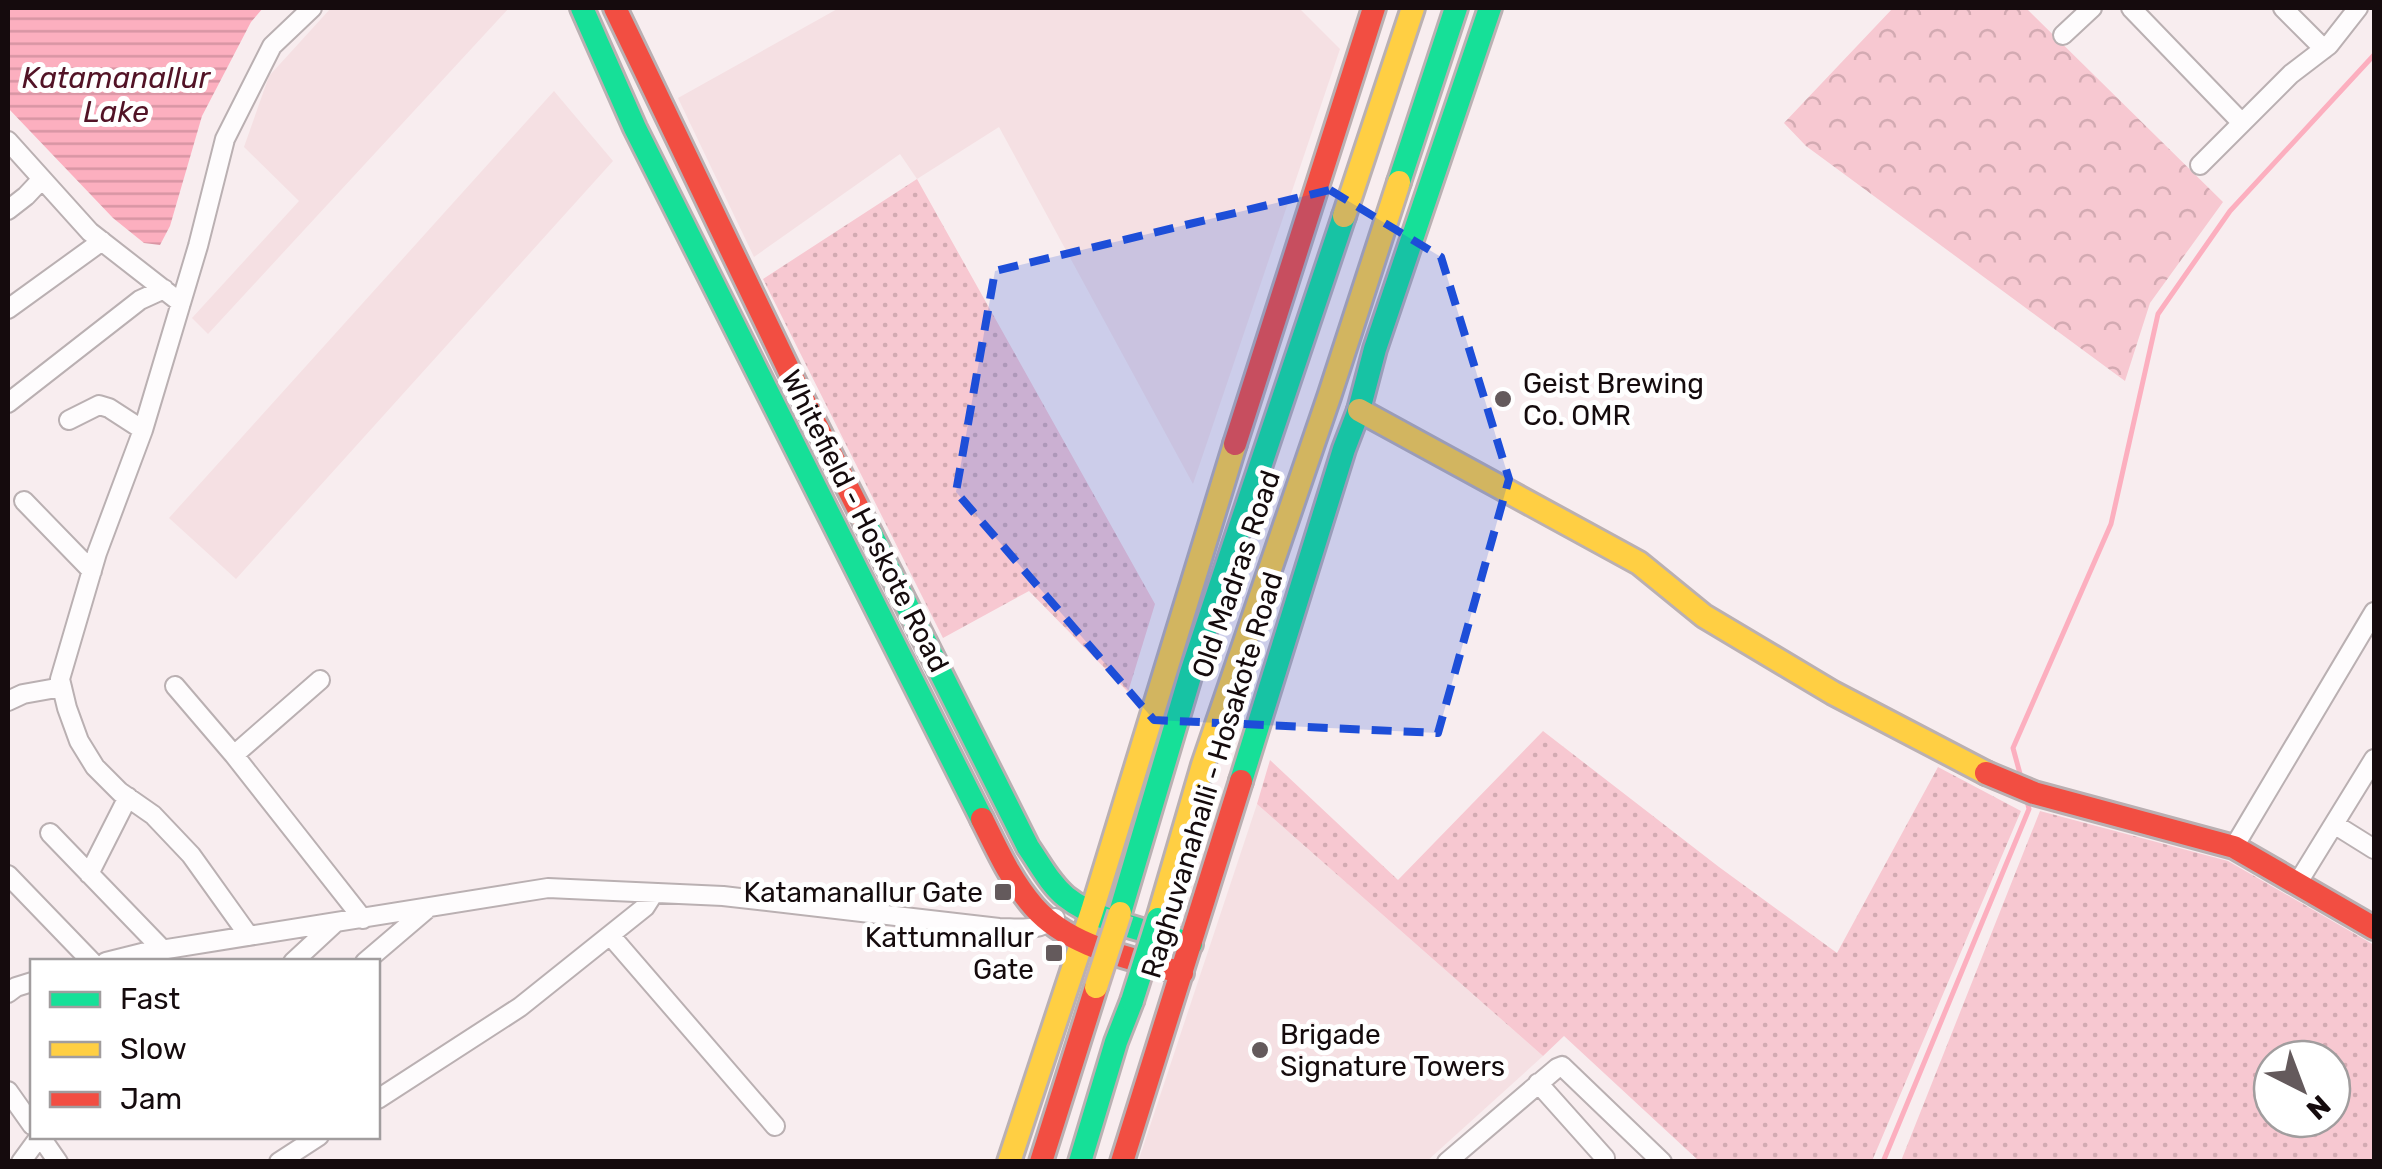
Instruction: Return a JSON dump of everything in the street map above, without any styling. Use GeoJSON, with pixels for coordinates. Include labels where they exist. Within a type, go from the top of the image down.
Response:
{"type":"FeatureCollection","features":[{"type":"Feature","properties":{"kind":"main road","name":"Whitefield - Hoskote Road"},"geometry":{"type":"LineString","coordinates":[[582,8],[634,128],[1022,892],[1050,923],[1082,941],[1182,974]]}},
{"type":"Feature","properties":{"kind":"main road","name":"Whitefield - Hoskote Road"},"geometry":{"type":"LineString","coordinates":[[615,8],[794,383],[1028,847],[1070,900],[1191,944]]}},
{"type":"Feature","properties":{"kind":"main road","name":"Old Madras Road"},"geometry":{"type":"LineString","coordinates":[[1009,1162],[1092,911],[1238,431],[1374,8]]}},
{"type":"Feature","properties":{"kind":"main road"},"geometry":{"type":"LineString","coordinates":[[1041,1162],[1191,673],[1413,8]]}},
{"type":"Feature","properties":{"kind":"main road","name":"Old Madras Road"},"geometry":{"type":"LineString","coordinates":[[1080,1162],[1203,765],[1329,398],[1456,8]]}},
{"type":"Feature","properties":{"kind":"main road","name":"Raghuvanahalli - Hosakote Road"},"geometry":{"type":"LineString","coordinates":[[1122,1162],[1344,449],[1490,8]]}},
{"type":"Feature","properties":{"kind":"main road"},"geometry":{"type":"LineString","coordinates":[[1359,410],[1640,562],[1704,616],[1834,693],[1998,779],[2034,794],[2234,847],[2374,928]]}},
{"type":"Feature","properties":{"kind":"street"},"geometry":{"type":"LineString","coordinates":[[249,936],[191,854],[153,814],[95,767],[79,741],[60,678],[182,304],[224,140],[272,46],[312,8]]}},
{"type":"Feature","properties":{"kind":"street"},"geometry":{"type":"LineString","coordinates":[[2063,36],[2092,8]]}},
{"type":"Feature","properties":{"kind":"street"},"geometry":{"type":"LineString","coordinates":[[2130,8],[2242,123]]}},
{"type":"Feature","properties":{"kind":"street"},"geometry":{"type":"LineString","coordinates":[[2283,8],[2324,49]]}},
{"type":"Feature","properties":{"kind":"street"},"geometry":{"type":"LineString","coordinates":[[2200,165],[2291,74],[2324,49],[2358,8]]}},
{"type":"Feature","properties":{"kind":"street"},"geometry":{"type":"LineString","coordinates":[[8,141],[90,232],[182,304]]}},
{"type":"Feature","properties":{"kind":"street"},"geometry":{"type":"LineString","coordinates":[[8,210],[42,179]]}},
{"type":"Feature","properties":{"kind":"street"},"geometry":{"type":"LineString","coordinates":[[8,309],[102,242]]}},
{"type":"Feature","properties":{"kind":"street"},"geometry":{"type":"LineString","coordinates":[[8,403],[140,300],[164,290]]}},
{"type":"Feature","properties":{"kind":"street"},"geometry":{"type":"LineString","coordinates":[[69,420],[99,405],[143,430]]}},
{"type":"Feature","properties":{"kind":"street"},"geometry":{"type":"LineString","coordinates":[[24,501],[92,571]]}},
{"type":"Feature","properties":{"kind":"street"},"geometry":{"type":"LineString","coordinates":[[2234,847],[2374,612]]}},
{"type":"Feature","properties":{"kind":"street"},"geometry":{"type":"LineString","coordinates":[[234,755],[320,680]]}},
{"type":"Feature","properties":{"kind":"street"},"geometry":{"type":"LineString","coordinates":[[174,686],[364,919]]}},
{"type":"Feature","properties":{"kind":"street"},"geometry":{"type":"LineString","coordinates":[[8,701],[23,694],[62,688]]}},
{"type":"Feature","properties":{"kind":"street"},"geometry":{"type":"LineString","coordinates":[[2298,884],[2374,759]]}},
{"type":"Feature","properties":{"kind":"street"},"geometry":{"type":"LineString","coordinates":[[90,874],[128,797]]}},
{"type":"Feature","properties":{"kind":"street"},"geometry":{"type":"LineString","coordinates":[[2334,824],[2374,849]]}},
{"type":"Feature","properties":{"kind":"street"},"geometry":{"type":"LineString","coordinates":[[50,832],[162,950]]}},
{"type":"Feature","properties":{"kind":"street"},"geometry":{"type":"LineString","coordinates":[[8,874],[89,959]]}},
{"type":"Feature","properties":{"kind":"street"},"geometry":{"type":"LineString","coordinates":[[120,959],[548,888],[723,896],[998,928],[1035,928],[1050,923],[1070,900]]}},
{"type":"Feature","properties":{"kind":"street"},"geometry":{"type":"LineString","coordinates":[[380,1098],[520,1007],[645,907],[654,893]]}},
{"type":"Feature","properties":{"kind":"street"},"geometry":{"type":"LineString","coordinates":[[368,959],[428,908]]}},
{"type":"Feature","properties":{"kind":"street"},"geometry":{"type":"LineString","coordinates":[[296,959],[334,924]]}},
{"type":"Feature","properties":{"kind":"street"},"geometry":{"type":"LineString","coordinates":[[610,935],[774,1126]]}},
{"type":"Feature","properties":{"kind":"street"},"geometry":{"type":"LineString","coordinates":[[1447,1162],[1562,1066],[1662,1162]]}},
{"type":"Feature","properties":{"kind":"street"},"geometry":{"type":"LineString","coordinates":[[1538,1084],[1605,1158],[1604,1162]]}},
{"type":"Feature","properties":{"kind":"street"},"geometry":{"type":"LineString","coordinates":[[8,1090],[30,1123]]}},
{"type":"Feature","properties":{"kind":"street"},"geometry":{"type":"LineString","coordinates":[[21,1162],[38,1139]]}},
{"type":"Feature","properties":{"kind":"street"},"geometry":{"type":"LineString","coordinates":[[42,1139],[58,1162]]}},
{"type":"Feature","properties":{"kind":"street"},"geometry":{"type":"LineString","coordinates":[[279,1162],[314,1139]]}},
{"type":"Feature","properties":{"kind":"highlighted area"},"geometry":{"type":"Polygon","coordinates":[[[1330,190],[1441,257],[1509,479],[1438,733],[1154,720],[956,492],[995,271],[1330,190]]]}},
{"type":"Feature","properties":{"kind":"shaded area"},"geometry":{"type":"Polygon","coordinates":[[[331,8],[509,8],[208,334],[192,318],[299,201],[244,147],[269,76],[331,8]]]}},
{"type":"Feature","properties":{"kind":"shaded area"},"geometry":{"type":"Polygon","coordinates":[[[839,8],[1299,8],[1340,49],[1193,484],[999,127],[917,179],[900,154],[754,257],[678,98],[839,8]]]}},
{"type":"Feature","properties":{"kind":"shaded area"},"geometry":{"type":"Polygon","coordinates":[[[554,91],[613,161],[236,579],[169,518],[554,91]]]}},
{"type":"Feature","properties":{"kind":"shaded area"},"geometry":{"type":"Polygon","coordinates":[[[1257,804],[1543,1056],[1427,1161],[1138,1162],[1257,804]]]}},
{"type":"Feature","properties":{"kind":"green space"},"geometry":{"type":"Polygon","coordinates":[[[1893,8],[2026,8],[2223,202],[2150,303],[2125,381],[1806,146],[1784,123],[1893,8]]]}},
{"type":"Feature","properties":{"kind":"green space"},"geometry":{"type":"Polygon","coordinates":[[[917,179],[1155,604],[1128,692],[1029,591],[943,638],[763,279],[917,179]]]}},
{"type":"Feature","properties":{"kind":"green space"},"geometry":{"type":"Polygon","coordinates":[[[1543,731],[1837,953],[1938,767],[2021,811],[1872,1161],[1699,1161],[1564,1036],[1543,1056],[1257,804],[1270,760],[1398,880],[1543,731]]]}},
{"type":"Feature","properties":{"kind":"green space"},"geometry":{"type":"Polygon","coordinates":[[[2040,811],[2228,861],[2374,945],[2374,1161],[1901,1161],[2040,811]]]}},
{"type":"Feature","properties":{"kind":"water","name":"Katamanallur Lake"},"geometry":{"type":"Polygon","coordinates":[[[8,8],[263,8],[251,22],[202,116],[170,226],[160,245],[144,243],[113,218],[8,108],[8,8]]]}},
{"type":"Feature","properties":{"kind":"waterway"},"geometry":{"type":"LineString","coordinates":[[2022,781],[2013,748],[2111,524],[2158,314],[2230,211],[2374,55]]}},
{"type":"Feature","properties":{"kind":"waterway"},"geometry":{"type":"LineString","coordinates":[[1883,1162],[2029,809],[2027,801]]}},
{"type":"Feature","properties":{"kind":"traffic: fast"},"geometry":{"type":"LineString","coordinates":[[582,8],[635,128],[982,819]]}},
{"type":"Feature","properties":{"kind":"traffic: fast"},"geometry":{"type":"LineString","coordinates":[[1399,182],[1456,8]]}},
{"type":"Feature","properties":{"kind":"traffic: fast"},"geometry":{"type":"LineString","coordinates":[[1241,781],[1375,349],[1490,8]]}},
{"type":"Feature","properties":{"kind":"traffic: fast"},"geometry":{"type":"LineString","coordinates":[[1120,913],[1191,673],[1344,216]]}},
{"type":"Feature","properties":{"kind":"traffic: fast"},"geometry":{"type":"LineString","coordinates":[[864,520],[1028,847],[1050,880],[1066,897],[1093,913],[1191,944]]}},
{"type":"Feature","properties":{"kind":"traffic: fast"},"geometry":{"type":"LineString","coordinates":[[1132,1001],[1158,919]]}},
{"type":"Feature","properties":{"kind":"traffic: fast"},"geometry":{"type":"LineString","coordinates":[[1080,1162],[1132,1001]]}},
{"type":"Feature","properties":{"kind":"traffic: slow"},"geometry":{"type":"LineString","coordinates":[[1344,216],[1413,8]]}},
{"type":"Feature","properties":{"kind":"traffic: slow"},"geometry":{"type":"LineString","coordinates":[[1158,919],[1203,765],[1399,182]]}},
{"type":"Feature","properties":{"kind":"traffic: slow"},"geometry":{"type":"LineString","coordinates":[[1359,410],[1639,563],[1704,616],[1833,693],[1986,773]]}},
{"type":"Feature","properties":{"kind":"traffic: slow"},"geometry":{"type":"LineString","coordinates":[[1009,1162],[1092,911],[1235,444]]}},
{"type":"Feature","properties":{"kind":"traffic: slow"},"geometry":{"type":"LineString","coordinates":[[1096,987],[1120,913]]}},
{"type":"Feature","properties":{"kind":"traffic: jam"},"geometry":{"type":"LineString","coordinates":[[615,8],[864,520]]}},
{"type":"Feature","properties":{"kind":"traffic: jam"},"geometry":{"type":"LineString","coordinates":[[1235,444],[1374,8]]}},
{"type":"Feature","properties":{"kind":"traffic: jam"},"geometry":{"type":"LineString","coordinates":[[1986,773],[2034,793],[2234,847],[2374,928]]}},
{"type":"Feature","properties":{"kind":"traffic: jam"},"geometry":{"type":"LineString","coordinates":[[1122,1162],[1241,781]]}},
{"type":"Feature","properties":{"kind":"traffic: jam"},"geometry":{"type":"LineString","coordinates":[[982,819],[1018,886],[1049,921],[1103,950],[1182,973]]}},
{"type":"Feature","properties":{"kind":"traffic: jam"},"geometry":{"type":"LineString","coordinates":[[1041,1162],[1096,987]]}},
{"type":"Feature","properties":{"kind":"place","name":"Geist Brewing Co. OMR"},"geometry":{"type":"Point","coordinates":[1503,399]}},
{"type":"Feature","properties":{"kind":"place","name":"Katamanallur Gate"},"geometry":{"type":"Point","coordinates":[1003,892]}},
{"type":"Feature","properties":{"kind":"place","name":"Kattumnallur Gate"},"geometry":{"type":"Point","coordinates":[1054,953]}},
{"type":"Feature","properties":{"kind":"place","name":"Brigade Signature Towers"},"geometry":{"type":"Point","coordinates":[1260,1050]}}]}
